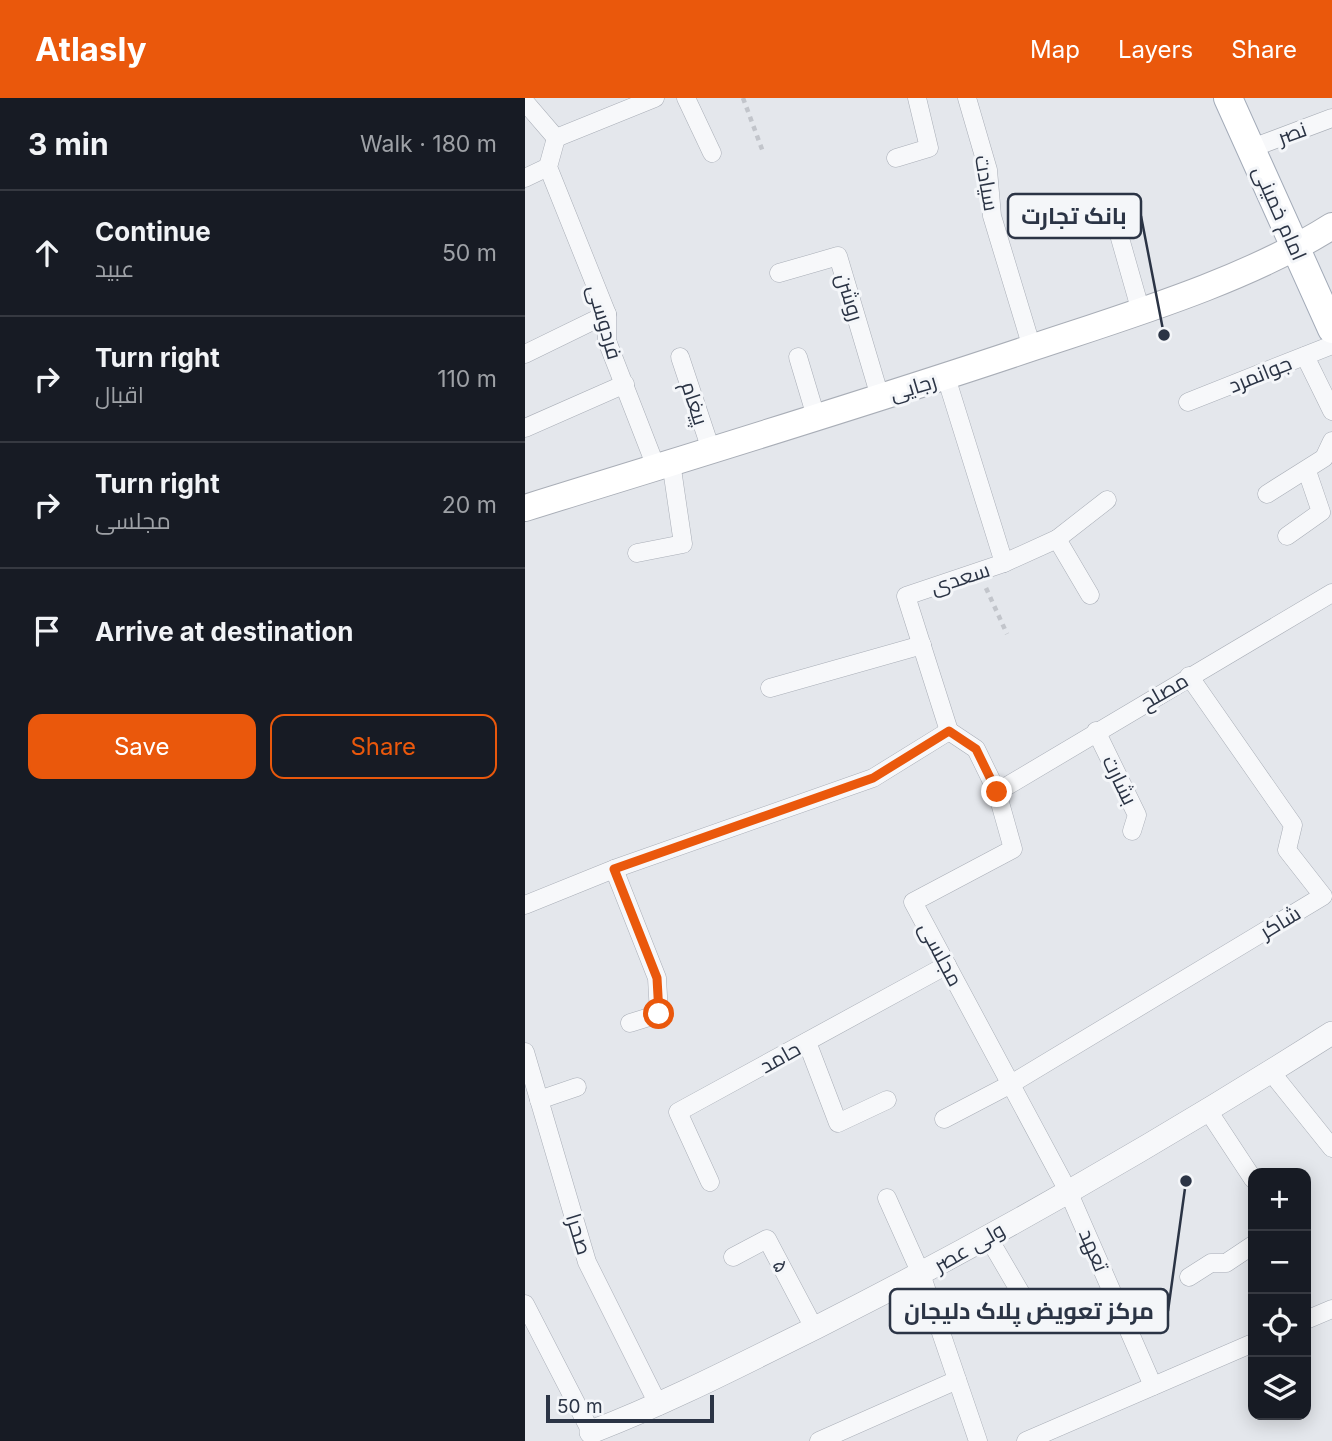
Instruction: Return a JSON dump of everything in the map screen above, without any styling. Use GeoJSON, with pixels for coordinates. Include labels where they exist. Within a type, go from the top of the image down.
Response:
{"type":"FeatureCollection","features":[{"type":"Feature","properties":{"kind":"main road","name":"امام خمینی"},"geometry":{"type":"LineString","coordinates":[[1228,98],[1332,329]]}},
{"type":"Feature","properties":{"kind":"main road","name":"رجایی"},"geometry":{"type":"LineString","coordinates":[[525,508],[946,377],[1141,312],[1296,249],[1332,226]]}},
{"type":"Feature","properties":{"kind":"street"},"geometry":{"type":"LineString","coordinates":[[556,138],[655,98]]}},
{"type":"Feature","properties":{"kind":"street"},"geometry":{"type":"LineString","coordinates":[[686,98],[712,153]]}},
{"type":"Feature","properties":{"kind":"street"},"geometry":{"type":"LineString","coordinates":[[896,158],[929,148],[917,98]]}},
{"type":"Feature","properties":{"kind":"street","name":"سیادت"},"geometry":{"type":"LineString","coordinates":[[967,98],[988,170],[992,216],[1032,348]]}},
{"type":"Feature","properties":{"kind":"street"},"geometry":{"type":"LineString","coordinates":[[525,102],[556,138]]}},
{"type":"Feature","properties":{"kind":"street","name":"نصر"},"geometry":{"type":"LineString","coordinates":[[1252,148],[1332,118]]}},
{"type":"Feature","properties":{"kind":"street"},"geometry":{"type":"LineString","coordinates":[[525,178],[548,167],[556,138]]}},
{"type":"Feature","properties":{"kind":"street","name":"فردوسی"},"geometry":{"type":"LineString","coordinates":[[548,167],[607,314],[607,341],[664,465],[683,544],[637,553]]}},
{"type":"Feature","properties":{"kind":"street"},"geometry":{"type":"LineString","coordinates":[[1114,217],[1141,312]]}},
{"type":"Feature","properties":{"kind":"street","name":"روشن"},"geometry":{"type":"LineString","coordinates":[[779,273],[838,256],[880,397]]}},
{"type":"Feature","properties":{"kind":"street"},"geometry":{"type":"LineString","coordinates":[[525,354],[607,314]]}},
{"type":"Feature","properties":{"kind":"street","name":"جوانمرد"},"geometry":{"type":"LineString","coordinates":[[1188,402],[1332,345]]}},
{"type":"Feature","properties":{"kind":"street"},"geometry":{"type":"LineString","coordinates":[[1305,356],[1332,411]]}},
{"type":"Feature","properties":{"kind":"street","name":"پیغام"},"geometry":{"type":"LineString","coordinates":[[680,357],[711,450]]}},
{"type":"Feature","properties":{"kind":"street"},"geometry":{"type":"LineString","coordinates":[[798,357],[816,417]]}},
{"type":"Feature","properties":{"kind":"street","name":"سعدی"},"geometry":{"type":"LineString","coordinates":[[946,377],[1004,563],[906,596],[949,731]]}},
{"type":"Feature","properties":{"kind":"street"},"geometry":{"type":"LineString","coordinates":[[525,428],[625,384]]}},
{"type":"Feature","properties":{"kind":"street"},"geometry":{"type":"LineString","coordinates":[[1267,494],[1324,458],[1332,442]]}},
{"type":"Feature","properties":{"kind":"street"},"geometry":{"type":"LineString","coordinates":[[1287,536],[1321,512],[1307,471]]}},
{"type":"Feature","properties":{"kind":"street"},"geometry":{"type":"LineString","coordinates":[[1004,563],[1056,539],[1107,500]]}},
{"type":"Feature","properties":{"kind":"street"},"geometry":{"type":"LineString","coordinates":[[1056,539],[1090,595]]}},
{"type":"Feature","properties":{"kind":"street","name":"مصلح"},"geometry":{"type":"LineString","coordinates":[[997,792],[1332,593]]}},
{"type":"Feature","properties":{"kind":"street"},"geometry":{"type":"LineString","coordinates":[[770,688],[922,645]]}},
{"type":"Feature","properties":{"kind":"street","name":"شاکر"},"geometry":{"type":"LineString","coordinates":[[1010,1084],[1323,896],[1287,850],[1293,825],[1189,676]]}},
{"type":"Feature","properties":{"kind":"street"},"geometry":{"type":"LineString","coordinates":[[525,905],[614,869],[873,778],[949,731]]}},
{"type":"Feature","properties":{"kind":"street","name":"مجلسی"},"geometry":{"type":"LineString","coordinates":[[949,731],[976,749],[997,792],[1013,849],[913,902],[1068,1191]]}},
{"type":"Feature","properties":{"kind":"street","name":"بشارت"},"geometry":{"type":"LineString","coordinates":[[1096,731],[1137,815],[1132,831]]}},
{"type":"Feature","properties":{"kind":"street"},"geometry":{"type":"LineString","coordinates":[[614,869],[657,978],[659,1014],[630,1023]]}},
{"type":"Feature","properties":{"kind":"street","name":"حامد"},"geometry":{"type":"LineString","coordinates":[[710,1182],[678,1112],[947,965]]}},
{"type":"Feature","properties":{"kind":"street","name":"ولی عصر"},"geometry":{"type":"LineString","coordinates":[[591,1432],[659,1406],[922,1274],[1271,1072],[1332,1033]]}},
{"type":"Feature","properties":{"kind":"street"},"geometry":{"type":"LineString","coordinates":[[807,1042],[838,1123],[887,1100]]}},
{"type":"Feature","properties":{"kind":"street","name":"صحرا"},"geometry":{"type":"LineString","coordinates":[[525,1052],[587,1262],[659,1406]]}},
{"type":"Feature","properties":{"kind":"street"},"geometry":{"type":"LineString","coordinates":[[1271,1072],[1332,1148]]}},
{"type":"Feature","properties":{"kind":"street"},"geometry":{"type":"LineString","coordinates":[[944,1119],[1010,1084]]}},
{"type":"Feature","properties":{"kind":"street"},"geometry":{"type":"LineString","coordinates":[[539,1100],[577,1087]]}},
{"type":"Feature","properties":{"kind":"street"},"geometry":{"type":"LineString","coordinates":[[1207,1109],[1248,1171]]}},
{"type":"Feature","properties":{"kind":"street","name":"تعهد"},"geometry":{"type":"LineString","coordinates":[[1068,1191],[1153,1386]]}},
{"type":"Feature","properties":{"kind":"street"},"geometry":{"type":"LineString","coordinates":[[887,1198],[922,1274],[978,1441]]}},
{"type":"Feature","properties":{"kind":"street"},"geometry":{"type":"LineString","coordinates":[[988,1237],[1026,1302]]}},
{"type":"Feature","properties":{"kind":"street","name":"۵"},"geometry":{"type":"LineString","coordinates":[[733,1257],[767,1239],[814,1328]]}},
{"type":"Feature","properties":{"kind":"street"},"geometry":{"type":"LineString","coordinates":[[1189,1277],[1212,1263],[1226,1263],[1248,1248]]}},
{"type":"Feature","properties":{"kind":"street"},"geometry":{"type":"LineString","coordinates":[[525,1304],[591,1432]]}},
{"type":"Feature","properties":{"kind":"street"},"geometry":{"type":"LineString","coordinates":[[1311,1318],[1332,1309]]}},
{"type":"Feature","properties":{"kind":"street"},"geometry":{"type":"LineString","coordinates":[[1026,1441],[1248,1345]]}},
{"type":"Feature","properties":{"kind":"street"},"geometry":{"type":"LineString","coordinates":[[819,1441],[957,1380]]}},
{"type":"Feature","properties":{"kind":"path"},"geometry":{"type":"LineString","coordinates":[[743,98],[763,152]]}},
{"type":"Feature","properties":{"kind":"path"},"geometry":{"type":"LineString","coordinates":[[978,572],[1007,634]]}},
{"type":"Feature","properties":{"kind":"place","name":"بانک تجارت"},"geometry":{"type":"Point","coordinates":[1164,335]}},
{"type":"Feature","properties":{"kind":"place","name":"مرکز تعویض پلاک دلیجان"},"geometry":{"type":"Point","coordinates":[1186,1181]}},
{"type":"Feature","properties":{"kind":"route"},"geometry":{"type":"LineString","coordinates":[[659,1014],[657,978],[614,869],[873,778],[949,731],[976,749],[997,792]]}}]}
